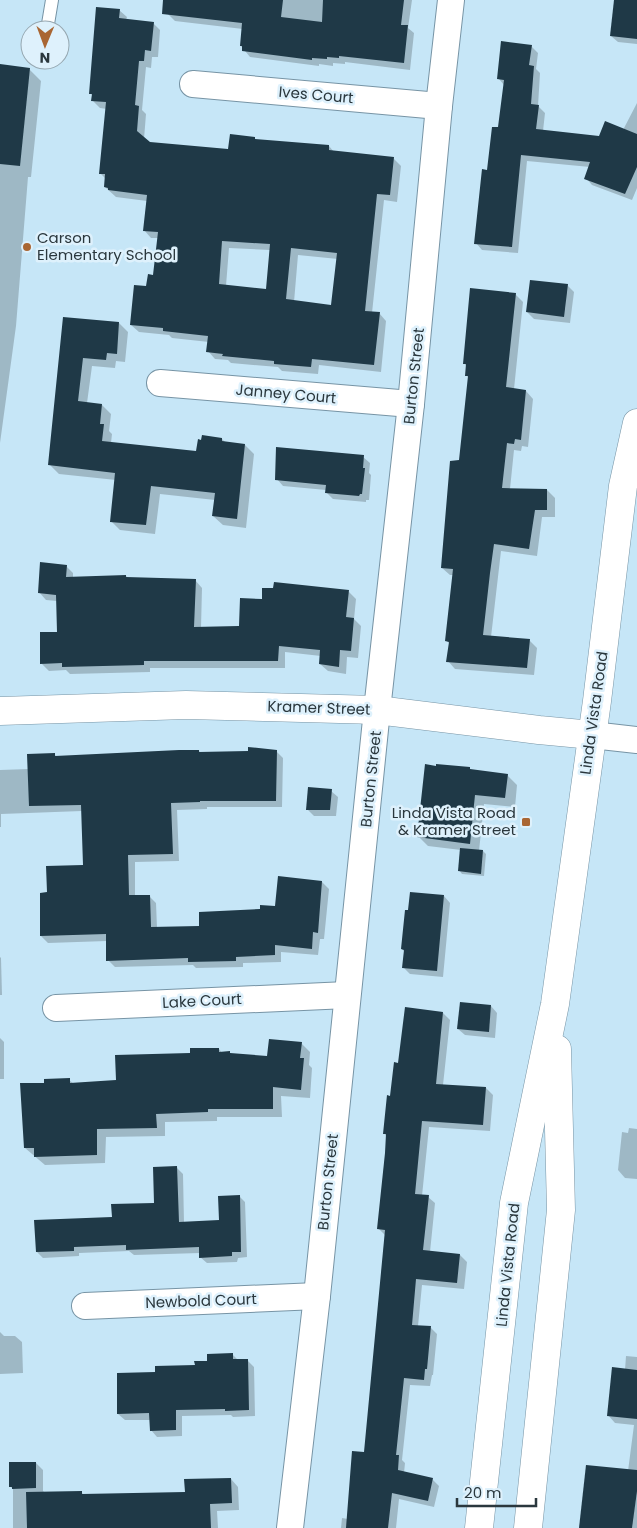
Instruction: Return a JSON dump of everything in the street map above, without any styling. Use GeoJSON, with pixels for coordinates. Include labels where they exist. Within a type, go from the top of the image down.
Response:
{"type":"FeatureCollection","features":[{"type":"Feature","properties":{"kind":"main road","name":"Linda Vista Road"},"geometry":{"type":"LineString","coordinates":[[479,1528],[514,1203],[556,1004],[623,486],[637,423]]}},
{"type":"Feature","properties":{"kind":"main road","name":"Kramer Street"},"geometry":{"type":"LineString","coordinates":[[0,711],[186,705],[378,710],[592,735]]}},
{"type":"Feature","properties":{"kind":"main road","name":"Linda Vista Road"},"geometry":{"type":"LineString","coordinates":[[528,1528],[562,1210],[556,1004]]}},
{"type":"Feature","properties":{"kind":"street","name":"Burton Street"},"geometry":{"type":"LineString","coordinates":[[290,1528],[411,404],[451,0]]}},
{"type":"Feature","properties":{"kind":"street","name":"Ives Court"},"geometry":{"type":"LineString","coordinates":[[193,84],[439,106]]}},
{"type":"Feature","properties":{"kind":"street","name":"Janney Court"},"geometry":{"type":"LineString","coordinates":[[160,383],[411,404]]}},
{"type":"Feature","properties":{"kind":"street","name":"Kramer Street"},"geometry":{"type":"LineString","coordinates":[[592,735],[637,740]]}},
{"type":"Feature","properties":{"kind":"street","name":"Lake Court"},"geometry":{"type":"LineString","coordinates":[[56,1008],[347,995]]}},
{"type":"Feature","properties":{"kind":"street","name":"Newbold Court"},"geometry":{"type":"LineString","coordinates":[[85,1306],[316,1296]]}},
{"type":"Feature","properties":{"kind":"lane"},"geometry":{"type":"LineString","coordinates":[[49,20],[52,0]]}},
{"type":"Feature","properties":{"kind":"building"},"geometry":{"type":"Polygon","coordinates":[[[163,0],[283,0],[281,17],[322,22],[323,0],[404,0],[401,25],[408,25],[404,63],[339,56],[339,58],[327,57],[327,59],[312,58],[312,60],[242,51],[242,46],[240,46],[242,23],[162,14],[163,0]]]}},
{"type":"Feature","properties":{"kind":"building"},"geometry":{"type":"Polygon","coordinates":[[[614,0],[637,0],[637,39],[610,36],[614,0]]]}},
{"type":"Feature","properties":{"kind":"building"},"geometry":{"type":"Polygon","coordinates":[[[96,7],[120,9],[119,18],[154,22],[151,51],[145,50],[144,61],[139,61],[135,105],[139,106],[137,131],[150,142],[228,149],[230,134],[255,137],[255,139],[329,145],[329,150],[394,157],[390,195],[377,194],[365,311],[380,312],[374,365],[312,359],[311,367],[274,364],[274,361],[222,356],[223,354],[206,352],[208,336],[163,331],[163,328],[130,325],[134,285],[146,286],[148,274],[153,275],[158,232],[143,231],[147,195],[108,190],[108,188],[104,187],[105,174],[99,174],[106,102],[91,101],[92,94],[89,94],[96,7]],[[222,241],[219,284],[266,289],[270,244],[222,241]],[[291,248],[286,299],[331,305],[337,253],[291,248]]]}},
{"type":"Feature","properties":{"kind":"building"},"geometry":{"type":"Polygon","coordinates":[[[501,41],[532,45],[529,65],[534,66],[531,104],[539,105],[536,129],[599,136],[605,121],[637,134],[637,167],[625,194],[584,179],[590,162],[521,155],[512,247],[474,244],[482,169],[487,170],[492,127],[498,127],[504,80],[497,79],[501,41]]]}},
{"type":"Feature","properties":{"kind":"building"},"geometry":{"type":"Polygon","coordinates":[[[0,64],[20,67],[20,70],[30,70],[20,166],[0,164],[0,64]]]}},
{"type":"Feature","properties":{"kind":"building"},"geometry":{"type":"Polygon","coordinates":[[[530,280],[568,284],[564,317],[526,312],[530,280]]]}},
{"type":"Feature","properties":{"kind":"building"},"geometry":{"type":"Polygon","coordinates":[[[470,288],[516,293],[506,387],[526,390],[521,440],[515,439],[514,444],[507,443],[502,488],[547,489],[547,510],[535,510],[529,549],[494,544],[483,635],[530,639],[527,668],[446,662],[449,642],[445,641],[453,569],[441,568],[450,461],[459,460],[468,376],[465,376],[466,364],[463,364],[470,288]]]}},
{"type":"Feature","properties":{"kind":"building"},"geometry":{"type":"Polygon","coordinates":[[[63,317],[119,322],[117,354],[107,353],[106,360],[83,358],[78,401],[102,404],[100,424],[104,424],[102,441],[196,451],[198,439],[201,440],[202,435],[222,438],[222,441],[245,444],[237,519],[212,516],[215,493],[151,486],[146,525],[110,522],[115,473],[48,465],[63,317]]]}},
{"type":"Feature","properties":{"kind":"building"},"geometry":{"type":"Polygon","coordinates":[[[276,447],[364,455],[363,468],[365,468],[362,494],[359,496],[325,493],[326,485],[275,480],[276,447]]]}},
{"type":"Feature","properties":{"kind":"building"},"geometry":{"type":"Polygon","coordinates":[[[40,562],[67,565],[66,577],[126,575],[126,577],[196,579],[194,627],[239,626],[240,598],[262,599],[262,588],[273,588],[274,582],[349,590],[346,617],[354,618],[351,651],[340,650],[339,667],[319,664],[320,650],[279,646],[278,661],[144,661],[144,665],[62,667],[62,663],[40,664],[40,632],[57,632],[56,595],[38,593],[40,562]]]}},
{"type":"Feature","properties":{"kind":"building"},"geometry":{"type":"Polygon","coordinates":[[[248,747],[277,750],[276,801],[171,803],[173,854],[128,855],[129,895],[150,895],[151,927],[199,926],[199,912],[260,909],[260,905],[275,906],[278,876],[322,881],[318,933],[313,932],[312,949],[275,945],[275,955],[236,957],[236,961],[188,962],[188,958],[106,961],[106,934],[40,936],[40,893],[47,892],[46,866],[83,865],[81,805],[29,806],[27,754],[55,753],[55,756],[179,750],[199,750],[199,752],[248,751],[248,747]]]}},
{"type":"Feature","properties":{"kind":"building"},"geometry":{"type":"Polygon","coordinates":[[[425,764],[470,767],[470,769],[508,774],[505,798],[475,795],[470,844],[417,837],[425,764]]]}},
{"type":"Feature","properties":{"kind":"building"},"geometry":{"type":"Polygon","coordinates":[[[308,787],[332,789],[330,810],[306,810],[308,787]]]}},
{"type":"Feature","properties":{"kind":"building"},"geometry":{"type":"Polygon","coordinates":[[[460,848],[483,850],[481,874],[458,871],[460,848]]]}},
{"type":"Feature","properties":{"kind":"building"},"geometry":{"type":"Polygon","coordinates":[[[410,892],[444,895],[437,971],[402,968],[404,950],[401,949],[405,910],[408,910],[410,892]]]}},
{"type":"Feature","properties":{"kind":"building"},"geometry":{"type":"Polygon","coordinates":[[[460,1002],[491,1005],[489,1032],[457,1029],[460,1002]]]}},
{"type":"Feature","properties":{"kind":"building"},"geometry":{"type":"Polygon","coordinates":[[[405,1007],[443,1012],[436,1084],[486,1087],[483,1125],[422,1121],[415,1194],[429,1195],[423,1250],[460,1254],[457,1283],[416,1279],[412,1325],[431,1326],[427,1369],[425,1369],[424,1380],[404,1378],[396,1455],[399,1455],[398,1470],[433,1478],[428,1501],[392,1493],[388,1528],[346,1528],[352,1451],[364,1452],[385,1230],[377,1229],[385,1153],[386,1134],[383,1134],[387,1095],[390,1096],[394,1062],[398,1063],[405,1007]]]}},
{"type":"Feature","properties":{"kind":"building"},"geometry":{"type":"Polygon","coordinates":[[[269,1039],[302,1042],[300,1058],[304,1058],[301,1090],[273,1087],[273,1109],[208,1109],[208,1112],[156,1114],[157,1128],[97,1129],[97,1155],[34,1157],[34,1148],[24,1148],[20,1083],[44,1083],[44,1079],[70,1078],[70,1083],[116,1080],[115,1055],[190,1053],[190,1048],[219,1048],[219,1052],[230,1051],[230,1053],[267,1056],[269,1039]]]}},
{"type":"Feature","properties":{"kind":"building"},"geometry":{"type":"Polygon","coordinates":[[[177,1166],[179,1222],[219,1220],[218,1196],[240,1195],[241,1252],[232,1252],[232,1256],[199,1258],[199,1247],[126,1250],[126,1245],[74,1247],[74,1251],[36,1252],[34,1220],[112,1217],[111,1204],[154,1203],[153,1167],[177,1166]]]}},
{"type":"Feature","properties":{"kind":"building"},"geometry":{"type":"Polygon","coordinates":[[[233,1353],[233,1359],[248,1359],[249,1410],[176,1410],[176,1430],[150,1431],[149,1413],[117,1414],[117,1373],[155,1372],[155,1366],[195,1365],[194,1361],[207,1361],[207,1354],[233,1353]]]}},
{"type":"Feature","properties":{"kind":"building"},"geometry":{"type":"Polygon","coordinates":[[[612,1367],[637,1370],[637,1419],[607,1416],[612,1367]]]}},
{"type":"Feature","properties":{"kind":"building"},"geometry":{"type":"Polygon","coordinates":[[[9,1462],[36,1462],[36,1488],[12,1489],[12,1487],[9,1487],[9,1462]]]}},
{"type":"Feature","properties":{"kind":"building"},"geometry":{"type":"Polygon","coordinates":[[[586,1465],[637,1470],[637,1491],[632,1528],[579,1528],[586,1465]]]}},
{"type":"Feature","properties":{"kind":"building"},"geometry":{"type":"Polygon","coordinates":[[[231,1478],[232,1503],[210,1504],[211,1528],[27,1528],[26,1492],[82,1491],[82,1494],[185,1492],[184,1479],[231,1478]]]}},
{"type":"Feature","properties":{"kind":"place","name":"Carson Elementary School"},"geometry":{"type":"Point","coordinates":[27,247]}},
{"type":"Feature","properties":{"kind":"place","name":"Linda Vista Road & Kramer Street"},"geometry":{"type":"Point","coordinates":[526,822]}}]}
